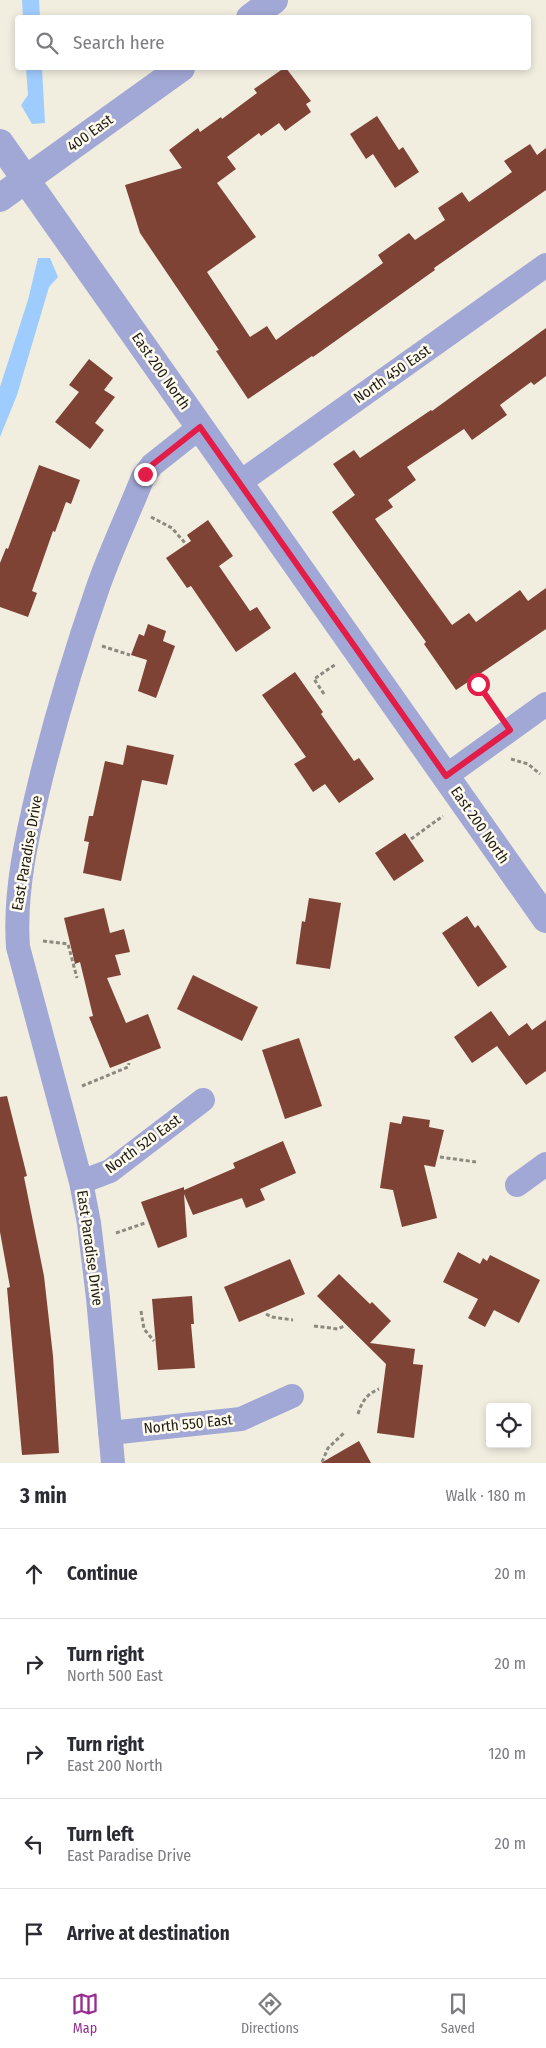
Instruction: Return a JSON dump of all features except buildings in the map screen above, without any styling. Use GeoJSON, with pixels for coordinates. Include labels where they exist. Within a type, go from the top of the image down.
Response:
{"type":"FeatureCollection","features":[{"type":"Feature","properties":{"kind":"street"},"geometry":{"type":"LineString","coordinates":[[254,15],[274,0]]}},
{"type":"Feature","properties":{"kind":"street","name":"400 East"},"geometry":{"type":"LineString","coordinates":[[0,198],[178,70]]}},
{"type":"Feature","properties":{"kind":"street","name":"East 200 North"},"geometry":{"type":"LineString","coordinates":[[0,143],[546,919]]}},
{"type":"Feature","properties":{"kind":"street","name":"North 450 East"},"geometry":{"type":"LineString","coordinates":[[239,483],[546,265]]}},
{"type":"Feature","properties":{"kind":"street","name":"East Paradise Drive"},"geometry":{"type":"LineString","coordinates":[[113,1463],[89,1223],[81,1182],[18,947],[16,918],[21,872],[34,807],[53,730],[97,588],[143,477],[152,465],[200,427]]}},
{"type":"Feature","properties":{"kind":"street"},"geometry":{"type":"LineString","coordinates":[[446,776],[546,704]]}},
{"type":"Feature","properties":{"kind":"street","name":"North 520 East"},"geometry":{"type":"LineString","coordinates":[[81,1182],[110,1171],[203,1100]]}},
{"type":"Feature","properties":{"kind":"street"},"geometry":{"type":"LineString","coordinates":[[517,1185],[546,1164]]}},
{"type":"Feature","properties":{"kind":"street","name":"North 550 East"},"geometry":{"type":"LineString","coordinates":[[110,1433],[241,1418],[292,1396]]}},
{"type":"Feature","properties":{"kind":"path"},"geometry":{"type":"LineString","coordinates":[[148,516],[172,528],[185,543]]}},
{"type":"Feature","properties":{"kind":"path"},"geometry":{"type":"LineString","coordinates":[[101,645],[130,655]]}},
{"type":"Feature","properties":{"kind":"path"},"geometry":{"type":"LineString","coordinates":[[324,694],[314,679],[339,662]]}},
{"type":"Feature","properties":{"kind":"path"},"geometry":{"type":"LineString","coordinates":[[478,684],[510,730]]}},
{"type":"Feature","properties":{"kind":"path"},"geometry":{"type":"LineString","coordinates":[[511,758],[528,764],[540,774]]}},
{"type":"Feature","properties":{"kind":"path"},"geometry":{"type":"LineString","coordinates":[[411,839],[445,814]]}},
{"type":"Feature","properties":{"kind":"path"},"geometry":{"type":"LineString","coordinates":[[43,941],[68,944],[77,978]]}},
{"type":"Feature","properties":{"kind":"path"},"geometry":{"type":"LineString","coordinates":[[82,1086],[118,1072],[128,1067],[129,1063]]}},
{"type":"Feature","properties":{"kind":"path"},"geometry":{"type":"LineString","coordinates":[[440,1157],[476,1162]]}},
{"type":"Feature","properties":{"kind":"path"},"geometry":{"type":"LineString","coordinates":[[116,1233],[145,1223]]}},
{"type":"Feature","properties":{"kind":"path"},"geometry":{"type":"LineString","coordinates":[[141,1311],[144,1329],[154,1341]]}},
{"type":"Feature","properties":{"kind":"path"},"geometry":{"type":"LineString","coordinates":[[266,1314],[272,1317],[293,1320]]}},
{"type":"Feature","properties":{"kind":"path"},"geometry":{"type":"LineString","coordinates":[[314,1326],[338,1329],[344,1326]]}},
{"type":"Feature","properties":{"kind":"path"},"geometry":{"type":"LineString","coordinates":[[358,1414],[367,1396],[379,1389]]}},
{"type":"Feature","properties":{"kind":"path"},"geometry":{"type":"LineString","coordinates":[[322,1462],[328,1448],[345,1432]]}},
{"type":"Feature","properties":{"kind":"water"},"geometry":{"type":"Polygon","coordinates":[[[22,0],[39,0],[40,15],[23,15],[22,0]]]}},
{"type":"Feature","properties":{"kind":"water"},"geometry":{"type":"Polygon","coordinates":[[[26,70],[42,70],[45,123],[32,124],[21,105],[28,95],[26,70]]]}},
{"type":"Feature","properties":{"kind":"water"},"geometry":{"type":"Polygon","coordinates":[[[38,258],[50,258],[58,277],[49,287],[17,395],[0,437],[0,387],[28,300],[38,258]]]}},
{"type":"Feature","properties":{"kind":"route"},"geometry":{"type":"LineString","coordinates":[[145,474],[152,465],[200,427],[446,776],[510,730],[478,684]]}}]}
